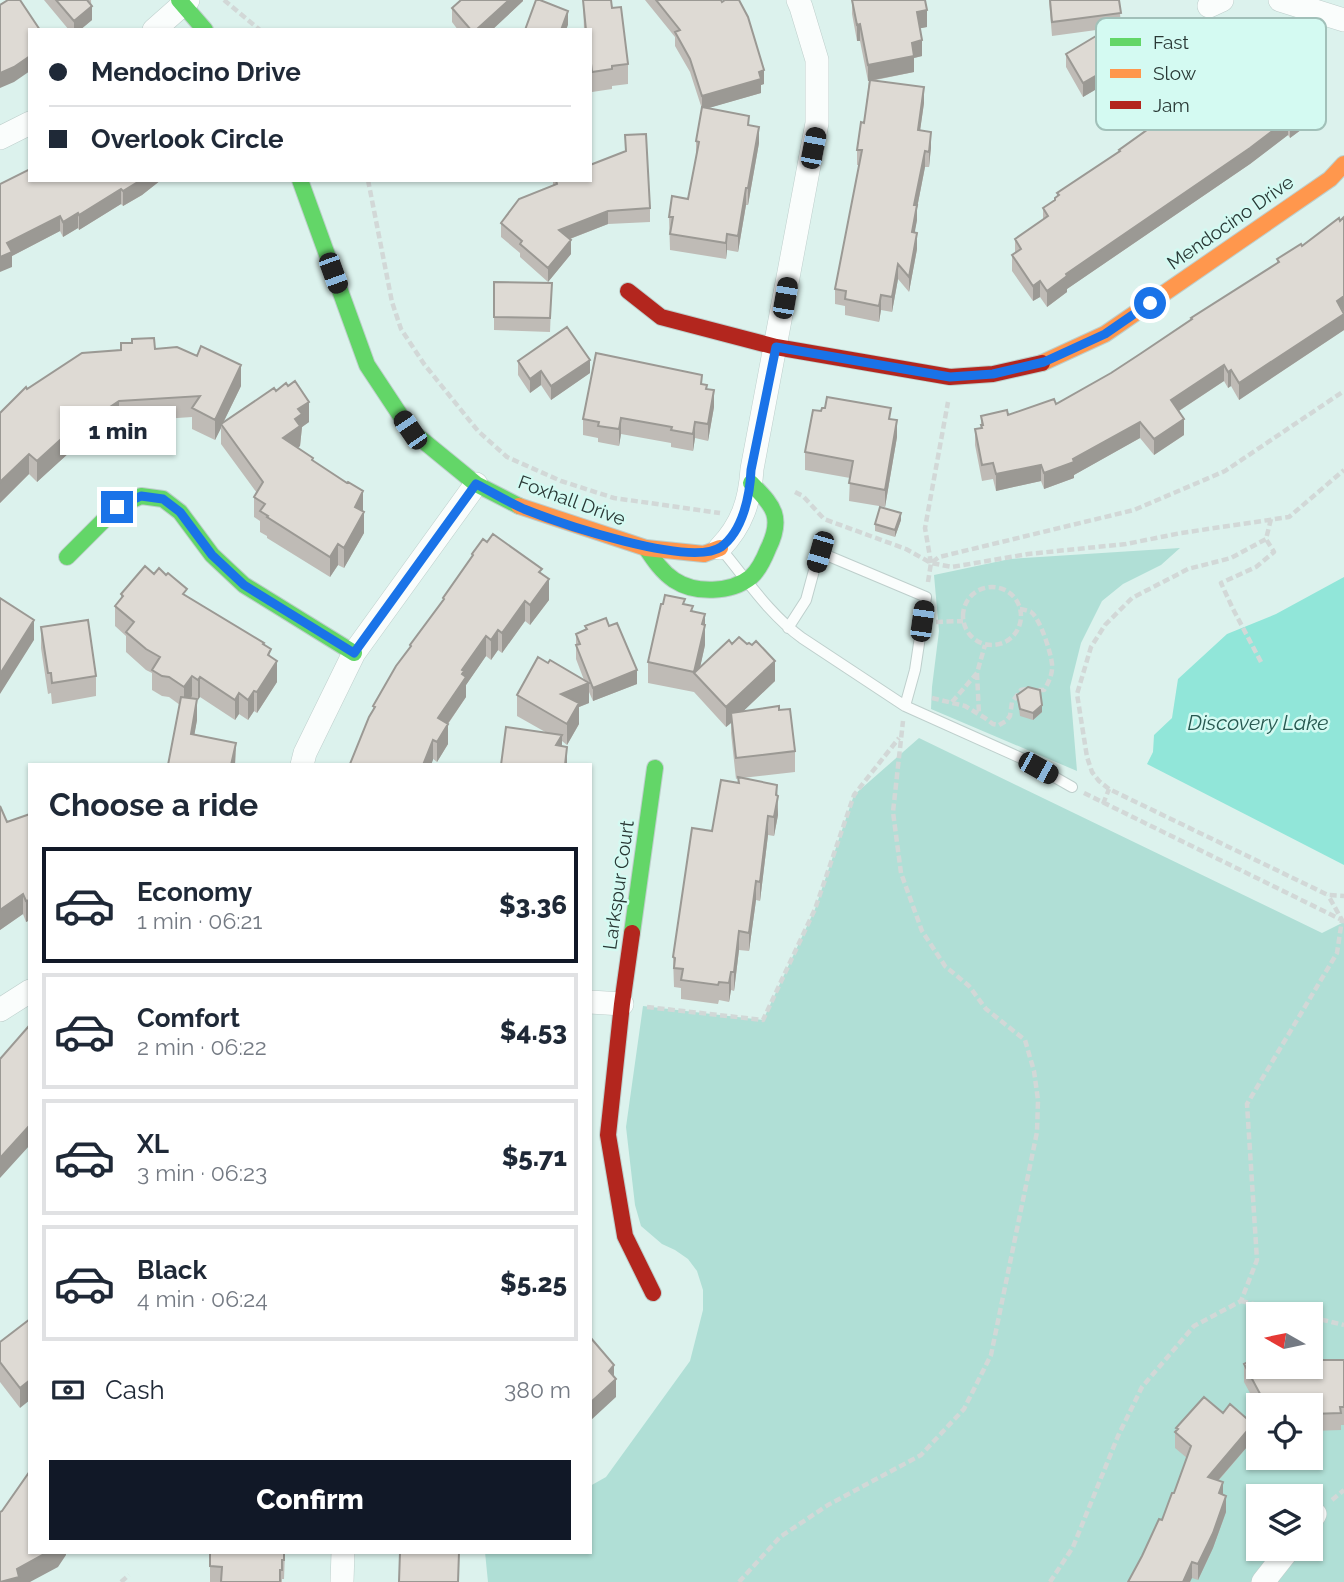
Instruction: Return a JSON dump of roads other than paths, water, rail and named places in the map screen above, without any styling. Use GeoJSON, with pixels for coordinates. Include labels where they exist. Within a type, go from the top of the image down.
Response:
{"type":"FeatureCollection","features":[{"type":"Feature","properties":{"kind":"street"},"geometry":{"type":"LineString","coordinates":[[720,548],[732,536],[743,516],[751,483],[751,470],[817,123],[817,60],[798,0]]}},
{"type":"Feature","properties":{"kind":"street"},"geometry":{"type":"LineString","coordinates":[[1280,0],[1344,20]]}},
{"type":"Feature","properties":{"kind":"street"},"geometry":{"type":"LineString","coordinates":[[156,28],[184,1],[204,28]]}},
{"type":"Feature","properties":{"kind":"street"},"geometry":{"type":"LineString","coordinates":[[0,138],[28,124]]}},
{"type":"Feature","properties":{"kind":"street","name":"Mendocino Drive"},"geometry":{"type":"LineString","coordinates":[[628,291],[661,317],[776,347],[950,377],[993,374],[1044,362],[1105,334],[1330,179],[1344,164]]}},
{"type":"Feature","properties":{"kind":"street","name":"Foxhall Drive"},"geometry":{"type":"LineString","coordinates":[[301,182],[367,365],[410,430],[476,484],[523,508],[646,548],[705,554],[720,548]]}},
{"type":"Feature","properties":{"kind":"street"},"geometry":{"type":"LineString","coordinates":[[646,548],[666,574],[683,585],[705,590],[726,588],[747,580],[761,565],[771,542],[775,519],[769,504],[751,483]]}},
{"type":"Feature","properties":{"kind":"street"},"geometry":{"type":"LineString","coordinates":[[302,763],[354,653],[476,484]]}},
{"type":"Feature","properties":{"kind":"street"},"geometry":{"type":"LineString","coordinates":[[67,557],[117,507],[141,496],[163,499],[180,512],[212,555],[244,585],[354,653]]}},
{"type":"Feature","properties":{"kind":"street","name":"Larkspur Court"},"geometry":{"type":"LineString","coordinates":[[653,1293],[625,1236],[608,1135],[632,1005],[655,768]]}},
{"type":"Feature","properties":{"kind":"street"},"geometry":{"type":"LineString","coordinates":[[0,1010],[28,992]]}},
{"type":"Feature","properties":{"kind":"street"},"geometry":{"type":"LineString","coordinates":[[592,1002],[632,1005]]}},
{"type":"Feature","properties":{"kind":"street"},"geometry":{"type":"LineString","coordinates":[[342,1582],[343,1554]]}},
{"type":"Feature","properties":{"kind":"street"},"geometry":{"type":"LineString","coordinates":[[1263,1582],[1280,1561]]}},
{"type":"Feature","properties":{"kind":"lane"},"geometry":{"type":"LineString","coordinates":[[720,548],[757,596],[788,628],[905,706],[1021,758],[1072,787]]}},
{"type":"Feature","properties":{"kind":"lane"},"geometry":{"type":"LineString","coordinates":[[788,628],[806,600],[820,552],[926,597],[915,670],[905,706]]}},
{"type":"Feature","properties":{"kind":"water","name":"Discovery Lake"},"geometry":{"type":"Polygon","coordinates":[[[1344,577],[1344,865],[1147,764],[1153,752],[1154,735],[1172,718],[1178,679],[1227,634],[1276,614],[1344,577]]]}}]}
